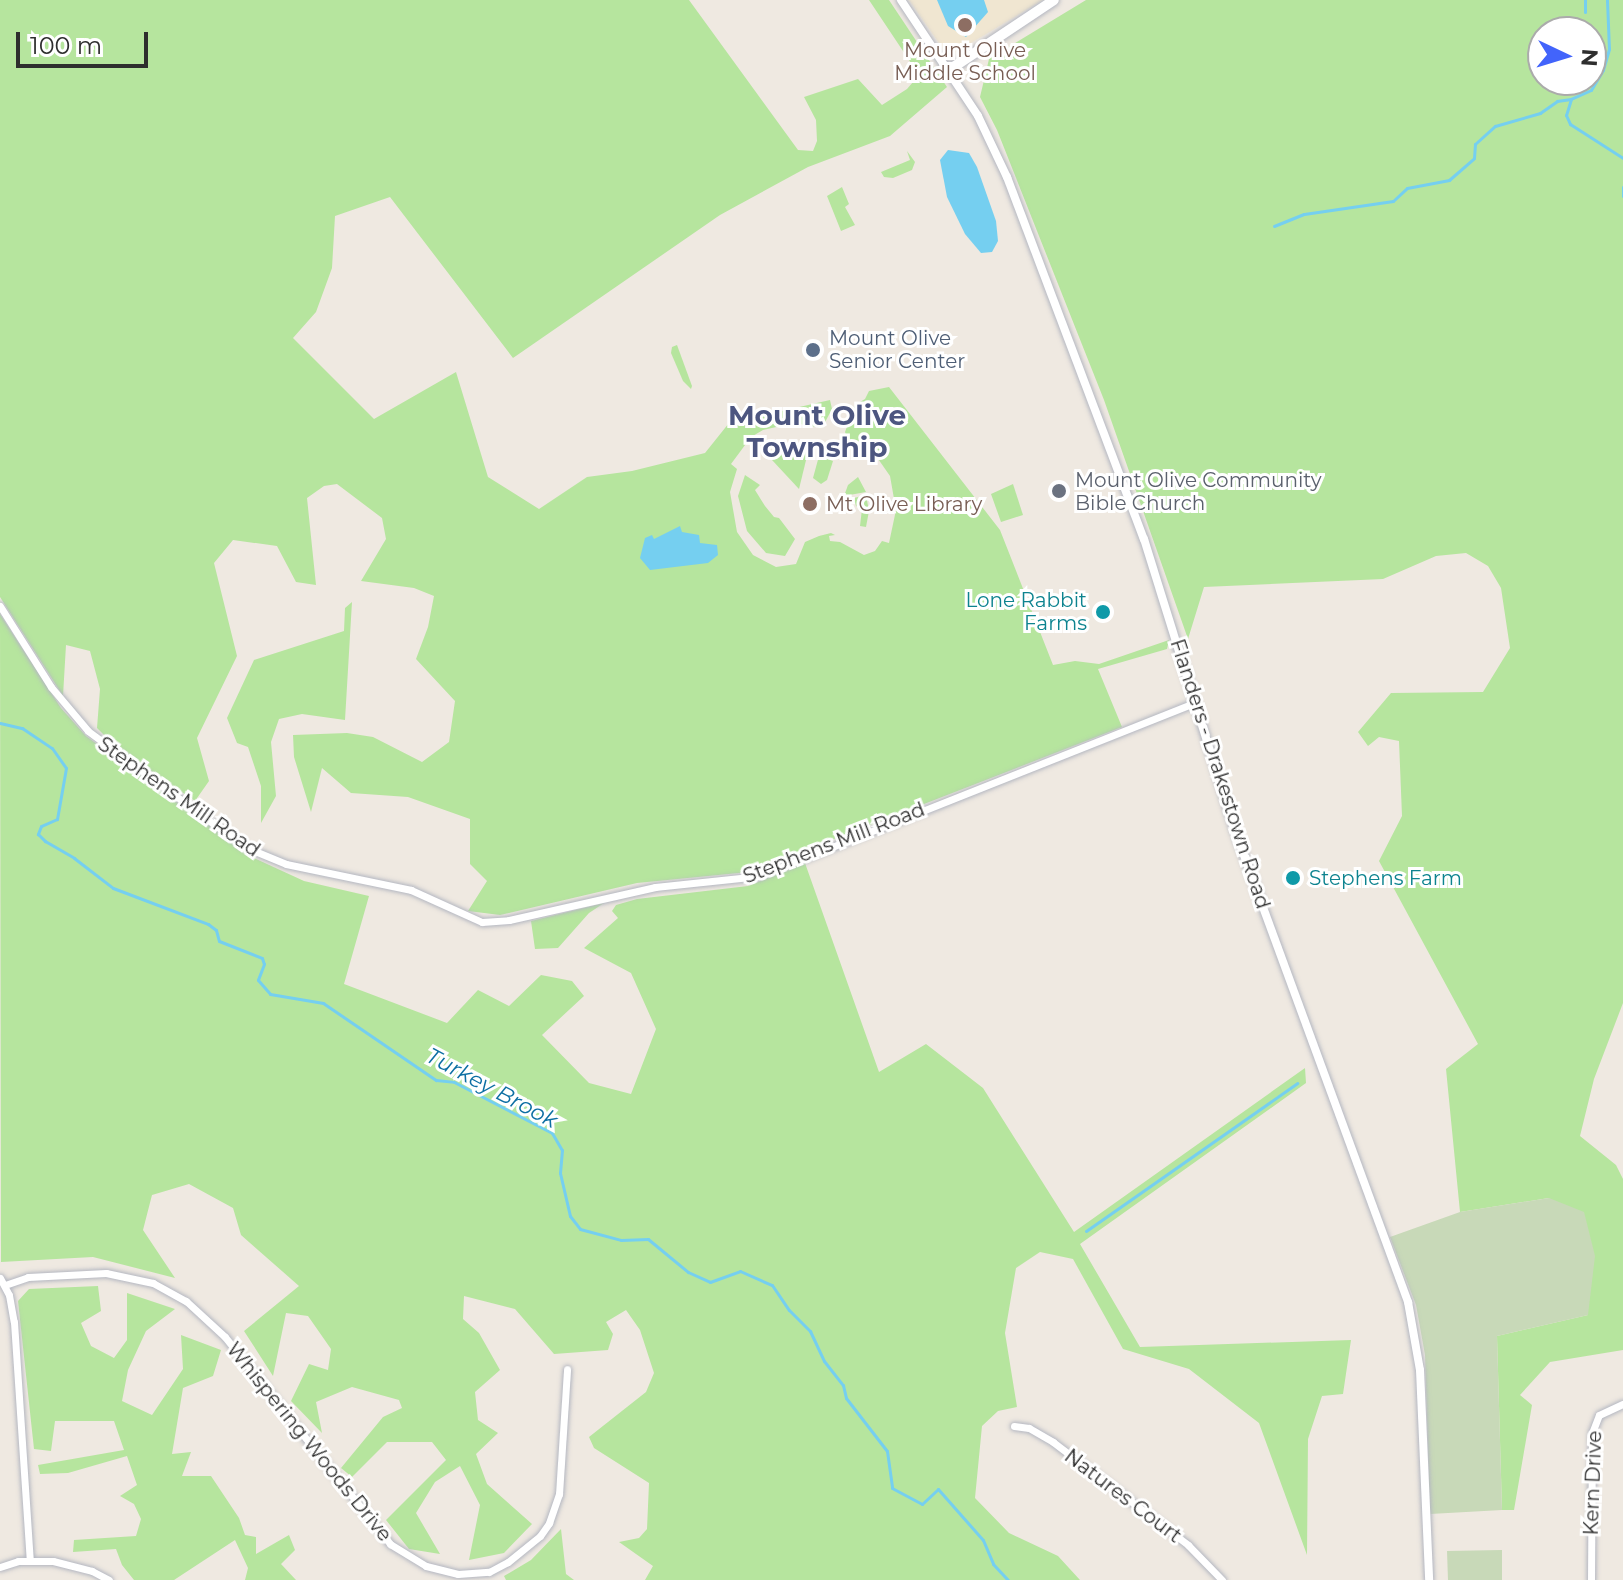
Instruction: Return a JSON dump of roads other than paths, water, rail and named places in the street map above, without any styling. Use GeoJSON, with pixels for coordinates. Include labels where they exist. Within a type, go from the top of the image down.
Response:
{"type":"FeatureCollection","features":[{"type":"Feature","properties":{"kind":"main road"},"geometry":{"type":"LineString","coordinates":[[949,70],[1054,0]]}},
{"type":"Feature","properties":{"kind":"street","name":"Flanders - Drakestown Road"},"geometry":{"type":"LineString","coordinates":[[901,0],[978,116],[1007,177],[1144,539],[1235,831],[1414,1321],[1421,1381],[1429,1580]]}},
{"type":"Feature","properties":{"kind":"street","name":"Stephens Mill Road"},"geometry":{"type":"LineString","coordinates":[[0,606],[51,687],[88,731],[245,847],[286,864],[411,890],[482,922],[509,920],[655,887],[759,876],[1194,703]]}},
{"type":"Feature","properties":{"kind":"street","name":"Whispering Woods Drive"},"geometry":{"type":"LineString","coordinates":[[3,1282],[28,1277],[106,1273],[153,1283],[175,1294],[225,1337],[390,1544],[405,1556],[442,1572],[491,1576],[540,1536],[555,1508],[562,1474],[567,1369]]}},
{"type":"Feature","properties":{"kind":"street"},"geometry":{"type":"LineString","coordinates":[[3,1282],[14,1322],[30,1560]]}},
{"type":"Feature","properties":{"kind":"street","name":"Kern Drive"},"geometry":{"type":"LineString","coordinates":[[1591,1580],[1592,1433],[1599,1415],[1623,1404]]}},
{"type":"Feature","properties":{"kind":"street","name":"Natures Court"},"geometry":{"type":"LineString","coordinates":[[1014,1426],[1029,1428],[1053,1442],[1188,1545],[1222,1580]]}},
{"type":"Feature","properties":{"kind":"street"},"geometry":{"type":"LineString","coordinates":[[0,1567],[30,1560],[73,1565],[109,1580]]}},
{"type":"Feature","properties":{"kind":"water"},"geometry":{"type":"Polygon","coordinates":[[[937,0],[984,0],[988,12],[966,37],[948,26],[937,0]]]}},
{"type":"Feature","properties":{"kind":"water"},"geometry":{"type":"Polygon","coordinates":[[[948,150],[969,153],[977,167],[996,221],[998,241],[992,252],[981,253],[965,234],[947,197],[940,160],[948,150]]]}},
{"type":"Feature","properties":{"kind":"water"},"geometry":{"type":"Polygon","coordinates":[[[680,526],[682,532],[699,535],[700,543],[717,545],[718,555],[708,563],[650,570],[640,558],[645,538],[652,535],[654,539],[680,526]]]}},
{"type":"Feature","properties":{"kind":"waterway"},"geometry":{"type":"LineString","coordinates":[[1585,0],[1585,12]]}},
{"type":"Feature","properties":{"kind":"waterway"},"geometry":{"type":"LineString","coordinates":[[1607,0],[1609,49],[1603,70],[1591,90],[1571,99],[1566,115],[1570,124],[1623,158]]}},
{"type":"Feature","properties":{"kind":"waterway"},"geometry":{"type":"LineString","coordinates":[[1274,226],[1304,214],[1393,201],[1407,188],[1449,180],[1474,158],[1475,144],[1495,126],[1540,113],[1557,101],[1571,99]]}},
{"type":"Feature","properties":{"kind":"waterway"},"geometry":{"type":"LineString","coordinates":[[1623,187],[1623,196]]}},
{"type":"Feature","properties":{"kind":"waterway","name":"Turkey Brook"},"geometry":{"type":"LineString","coordinates":[[0,723],[22,728],[52,748],[66,768],[57,819],[41,826],[38,834],[45,841],[74,858],[113,888],[208,924],[216,930],[219,941],[262,958],[264,964],[258,980],[270,994],[323,1003],[436,1080],[454,1082],[552,1133],[562,1150],[560,1173],[570,1216],[580,1229],[621,1240],[648,1239],[688,1272],[710,1282],[740,1271],[772,1285],[789,1310],[810,1331],[824,1361],[843,1385],[846,1398],[887,1451],[892,1488],[922,1504],[938,1489],[983,1540],[993,1564],[1008,1580]]}},
{"type":"Feature","properties":{"kind":"waterway"},"geometry":{"type":"LineString","coordinates":[[1086,1231],[1297,1083]]}},
{"type":"Feature","properties":{"kind":"place","name":"Mount Olive Middle School"},"geometry":{"type":"Point","coordinates":[965,25]}},
{"type":"Feature","properties":{"kind":"place","name":"Mount Olive Senior Center"},"geometry":{"type":"Point","coordinates":[813,350]}},
{"type":"Feature","properties":{"kind":"place","name":"Mount Olive Community Bible Church"},"geometry":{"type":"Point","coordinates":[1059,491]}},
{"type":"Feature","properties":{"kind":"place","name":"Mt Olive Library"},"geometry":{"type":"Point","coordinates":[810,504]}},
{"type":"Feature","properties":{"kind":"place","name":"Lone Rabbit Farms"},"geometry":{"type":"Point","coordinates":[1103,612]}},
{"type":"Feature","properties":{"kind":"place","name":"Stephens Farm"},"geometry":{"type":"Point","coordinates":[1293,878]}},
{"type":"Feature","properties":{"kind":"district","name":"Mount Olive Township"},"geometry":{"type":"Point","coordinates":[817,431]}}]}
